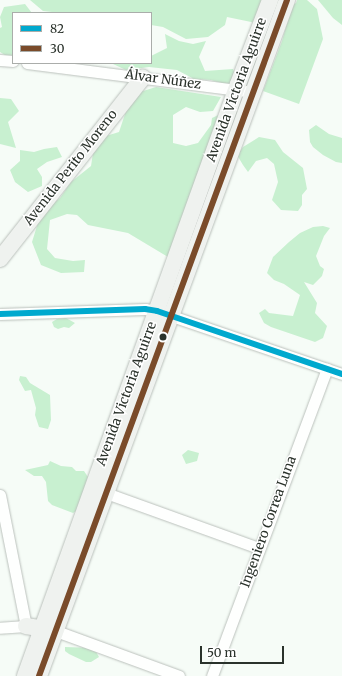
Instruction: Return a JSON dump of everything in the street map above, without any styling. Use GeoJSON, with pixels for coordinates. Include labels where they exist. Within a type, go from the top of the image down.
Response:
{"type":"FeatureCollection","features":[{"type":"Feature","properties":{"kind":"main road","name":"Avenida Victoria Aguirre"},"geometry":{"type":"LineString","coordinates":[[39,676],[41,628],[106,493],[236,91],[270,0]]}},
{"type":"Feature","properties":{"kind":"main road","name":"Avenida Victoria Aguirre"},"geometry":{"type":"LineString","coordinates":[[25,676],[41,628],[287,0]]}},
{"type":"Feature","properties":{"kind":"main road","name":"Avenida Perito Moreno"},"geometry":{"type":"LineString","coordinates":[[0,259],[143,77]]}},
{"type":"Feature","properties":{"kind":"street"},"geometry":{"type":"LineString","coordinates":[[0,60],[12,61]]}},
{"type":"Feature","properties":{"kind":"street","name":"Álvar Núñez"},"geometry":{"type":"LineString","coordinates":[[35,64],[252,92]]}},
{"type":"Feature","properties":{"kind":"street"},"geometry":{"type":"LineString","coordinates":[[0,314],[145,309],[164,314],[342,374]]}},
{"type":"Feature","properties":{"kind":"street","name":"Ingeniero Correa Luna"},"geometry":{"type":"LineString","coordinates":[[212,676],[327,369]]}},
{"type":"Feature","properties":{"kind":"street"},"geometry":{"type":"LineString","coordinates":[[106,493],[260,548]]}},
{"type":"Feature","properties":{"kind":"street"},"geometry":{"type":"LineString","coordinates":[[0,495],[41,628]]}},
{"type":"Feature","properties":{"kind":"street"},"geometry":{"type":"LineString","coordinates":[[0,628],[41,628],[179,676]]}},
{"type":"Feature","properties":{"kind":"green space"},"geometry":{"type":"Polygon","coordinates":[[[30,0],[267,0],[261,24],[227,17],[225,25],[208,37],[186,39],[163,27],[152,25],[152,12],[43,11],[30,0]]]}},
{"type":"Feature","properties":{"kind":"green space"},"geometry":{"type":"Polygon","coordinates":[[[297,0],[307,0],[317,9],[323,39],[299,104],[263,91],[282,41],[292,5],[296,3],[297,0]]]}},
{"type":"Feature","properties":{"kind":"green space"},"geometry":{"type":"Polygon","coordinates":[[[318,0],[342,0],[342,25],[333,18],[318,0]]]}},
{"type":"Feature","properties":{"kind":"green space"},"geometry":{"type":"Polygon","coordinates":[[[25,4],[31,12],[12,12],[12,59],[0,52],[0,28],[2,27],[0,17],[4,7],[25,4]]]}},
{"type":"Feature","properties":{"kind":"green space"},"geometry":{"type":"Polygon","coordinates":[[[165,34],[179,41],[193,44],[206,41],[199,57],[205,71],[233,69],[238,84],[226,85],[211,80],[194,79],[177,70],[149,67],[126,70],[113,64],[152,64],[152,56],[167,48],[165,34]]]}},
{"type":"Feature","properties":{"kind":"green space"},"geometry":{"type":"Polygon","coordinates":[[[156,87],[221,97],[213,111],[200,112],[186,107],[173,115],[173,143],[186,146],[198,143],[211,125],[212,118],[229,110],[235,110],[230,131],[217,142],[207,216],[193,228],[168,257],[128,233],[88,225],[77,215],[67,214],[50,220],[47,249],[55,258],[73,261],[85,260],[84,272],[61,273],[41,265],[32,242],[41,213],[60,198],[71,182],[91,166],[93,153],[106,136],[119,132],[128,105],[140,92],[156,87]]]}},
{"type":"Feature","properties":{"kind":"green space"},"geometry":{"type":"Polygon","coordinates":[[[0,98],[11,99],[19,111],[8,122],[16,148],[0,144],[0,98]]]}},
{"type":"Feature","properties":{"kind":"green space"},"geometry":{"type":"Polygon","coordinates":[[[316,125],[329,134],[342,138],[342,163],[336,162],[323,155],[313,147],[310,142],[309,130],[316,125]]]}},
{"type":"Feature","properties":{"kind":"green space"},"geometry":{"type":"Polygon","coordinates":[[[259,137],[275,140],[283,152],[303,168],[307,189],[302,195],[302,205],[298,211],[281,210],[272,200],[278,182],[274,164],[267,158],[256,161],[248,172],[237,155],[243,147],[259,137]]]}},
{"type":"Feature","properties":{"kind":"green space"},"geometry":{"type":"Polygon","coordinates":[[[57,147],[62,157],[47,162],[37,169],[42,177],[42,186],[28,192],[15,182],[10,170],[20,161],[20,150],[34,152],[57,147]]]}},
{"type":"Feature","properties":{"kind":"green space"},"geometry":{"type":"Polygon","coordinates":[[[323,226],[330,228],[324,236],[316,256],[320,266],[324,269],[322,276],[313,285],[304,282],[317,303],[315,313],[327,326],[323,338],[315,342],[271,327],[264,323],[259,313],[265,309],[269,313],[293,316],[300,295],[284,284],[274,280],[267,273],[273,257],[289,242],[300,233],[313,227],[323,226]]]}},
{"type":"Feature","properties":{"kind":"green space"},"geometry":{"type":"Polygon","coordinates":[[[66,318],[75,323],[69,328],[64,327],[58,329],[54,327],[52,322],[57,319],[66,318]]]}},
{"type":"Feature","properties":{"kind":"green space"},"geometry":{"type":"Polygon","coordinates":[[[20,376],[26,377],[30,383],[50,395],[51,420],[48,429],[39,427],[35,415],[36,408],[31,390],[25,391],[19,380],[20,376]]]}},
{"type":"Feature","properties":{"kind":"green space"},"geometry":{"type":"Polygon","coordinates":[[[188,450],[199,453],[197,461],[186,464],[182,455],[188,450]]]}},
{"type":"Feature","properties":{"kind":"green space"},"geometry":{"type":"Polygon","coordinates":[[[50,461],[61,466],[72,467],[76,471],[84,471],[88,477],[80,509],[73,513],[52,505],[48,501],[46,482],[42,476],[34,476],[25,470],[48,465],[50,461]]]}},
{"type":"Feature","properties":{"kind":"green space"},"geometry":{"type":"Polygon","coordinates":[[[65,647],[94,648],[99,657],[91,662],[86,662],[69,654],[65,651],[65,647]]]}},
{"type":"Feature","properties":{"kind":"transit line","name":"30"},"geometry":{"type":"LineString","coordinates":[[39,676],[287,0]]}},
{"type":"Feature","properties":{"kind":"transit line","name":"82"},"geometry":{"type":"LineString","coordinates":[[0,314],[145,309],[157,311],[342,374]]}}]}
